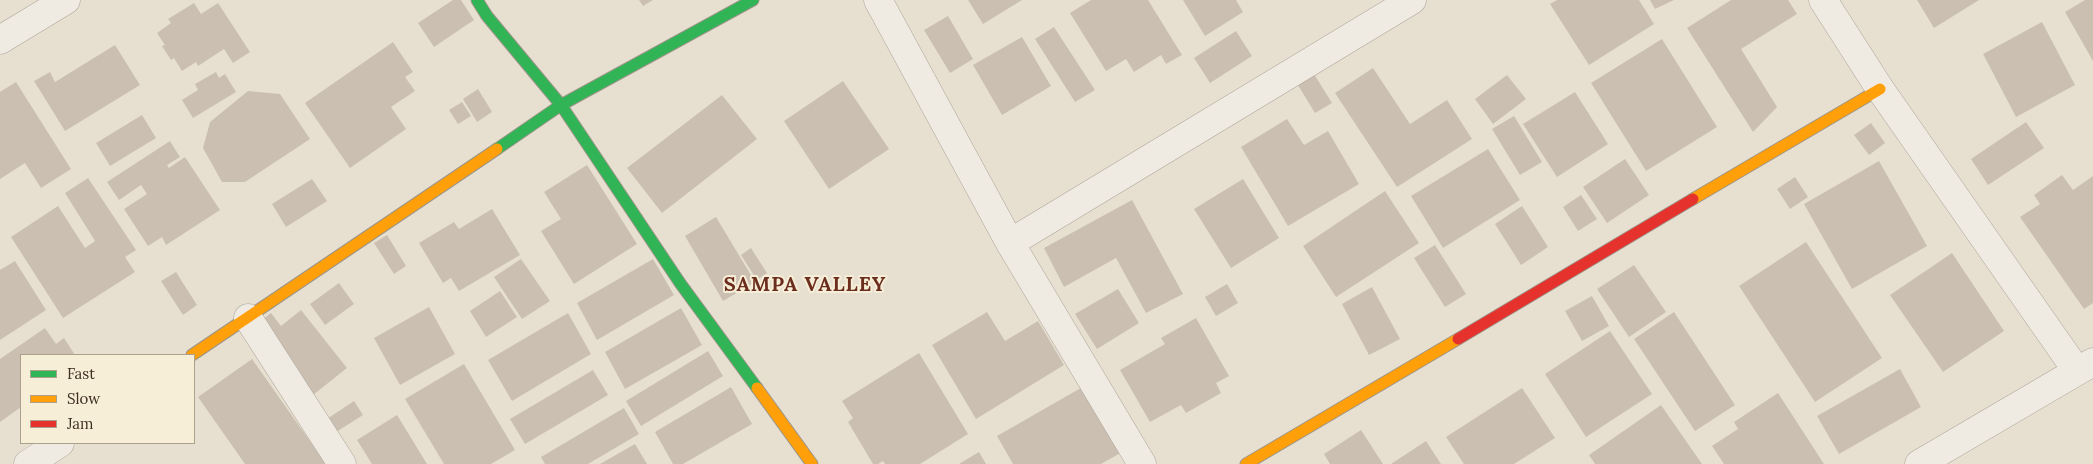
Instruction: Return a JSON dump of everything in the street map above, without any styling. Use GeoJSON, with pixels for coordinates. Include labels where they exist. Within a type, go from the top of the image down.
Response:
{"type":"FeatureCollection","features":[{"type":"Feature","properties":{"kind":"street"},"geometry":{"type":"LineString","coordinates":[[0,40],[66,0]]}},
{"type":"Feature","properties":{"kind":"street"},"geometry":{"type":"LineString","coordinates":[[477,0],[487,16],[562,105],[680,283],[812,464]]}},
{"type":"Feature","properties":{"kind":"street"},"geometry":{"type":"LineString","coordinates":[[194,354],[562,105],[753,0]]}},
{"type":"Feature","properties":{"kind":"street"},"geometry":{"type":"LineString","coordinates":[[878,0],[1010,243],[1142,464]]}},
{"type":"Feature","properties":{"kind":"street"},"geometry":{"type":"LineString","coordinates":[[1010,243],[1412,0]]}},
{"type":"Feature","properties":{"kind":"street"},"geometry":{"type":"LineString","coordinates":[[1824,0],[1880,89],[2085,366],[1919,464]]}},
{"type":"Feature","properties":{"kind":"street"},"geometry":{"type":"LineString","coordinates":[[1246,464],[1880,89]]}},
{"type":"Feature","properties":{"kind":"street"},"geometry":{"type":"LineString","coordinates":[[248,318],[342,464]]}},
{"type":"Feature","properties":{"kind":"street"},"geometry":{"type":"LineString","coordinates":[[28,464],[58,444]]}},
{"type":"Feature","properties":{"kind":"building"},"geometry":{"type":"Polygon","coordinates":[[[453,0],[461,0],[474,20],[434,47],[418,23],[453,0]]]}},
{"type":"Feature","properties":{"kind":"building"},"geometry":{"type":"Polygon","coordinates":[[[639,0],[653,0],[643,6],[639,0]]]}},
{"type":"Feature","properties":{"kind":"building"},"geometry":{"type":"Polygon","coordinates":[[[968,0],[1022,0],[983,24],[968,0]]]}},
{"type":"Feature","properties":{"kind":"building"},"geometry":{"type":"Polygon","coordinates":[[[1091,0],[1148,0],[1182,55],[1166,64],[1161,55],[1134,72],[1126,59],[1106,71],[1070,13],[1091,0]]]}},
{"type":"Feature","properties":{"kind":"building"},"geometry":{"type":"Polygon","coordinates":[[[1183,0],[1236,0],[1243,12],[1205,36],[1183,0]]]}},
{"type":"Feature","properties":{"kind":"building"},"geometry":{"type":"Polygon","coordinates":[[[1557,0],[1639,0],[1654,24],[1589,65],[1550,4],[1557,0]]]}},
{"type":"Feature","properties":{"kind":"building"},"geometry":{"type":"Polygon","coordinates":[[[1650,0],[1674,0],[1655,9],[1650,0]]]}},
{"type":"Feature","properties":{"kind":"building"},"geometry":{"type":"Polygon","coordinates":[[[1731,0],[1788,0],[1797,14],[1741,49],[1777,107],[1753,132],[1687,28],[1731,0]]]}},
{"type":"Feature","properties":{"kind":"building"},"geometry":{"type":"Polygon","coordinates":[[[1917,0],[1979,0],[1934,28],[1917,0]]]}},
{"type":"Feature","properties":{"kind":"building"},"geometry":{"type":"Polygon","coordinates":[[[2085,0],[2093,0],[2093,61],[2065,12],[2085,0]]]}},
{"type":"Feature","properties":{"kind":"building"},"geometry":{"type":"Polygon","coordinates":[[[194,3],[201,14],[218,3],[250,52],[233,63],[224,49],[198,66],[196,62],[182,71],[174,58],[171,60],[162,46],[165,45],[157,33],[171,23],[168,19],[194,3]]]}},
{"type":"Feature","properties":{"kind":"building"},"geometry":{"type":"Polygon","coordinates":[[[948,16],[973,59],[950,73],[924,30],[948,16]]]}},
{"type":"Feature","properties":{"kind":"building"},"geometry":{"type":"Polygon","coordinates":[[[2042,22],[2075,85],[2016,117],[1983,54],[2042,22]]]}},
{"type":"Feature","properties":{"kind":"building"},"geometry":{"type":"Polygon","coordinates":[[[1054,27],[1095,90],[1075,102],[1035,39],[1054,27]]]}},
{"type":"Feature","properties":{"kind":"building"},"geometry":{"type":"Polygon","coordinates":[[[1236,31],[1252,56],[1210,83],[1194,58],[1236,31]]]}},
{"type":"Feature","properties":{"kind":"building"},"geometry":{"type":"Polygon","coordinates":[[[1022,37],[1051,86],[1002,115],[973,65],[1022,37]]]}},
{"type":"Feature","properties":{"kind":"building"},"geometry":{"type":"Polygon","coordinates":[[[1662,39],[1717,127],[1646,171],[1591,83],[1662,39]]]}},
{"type":"Feature","properties":{"kind":"building"},"geometry":{"type":"Polygon","coordinates":[[[393,42],[413,72],[405,77],[415,91],[391,107],[406,129],[350,168],[305,103],[393,42]]]}},
{"type":"Feature","properties":{"kind":"building"},"geometry":{"type":"Polygon","coordinates":[[[115,45],[140,85],[65,131],[34,81],[50,72],[55,82],[115,45]]]}},
{"type":"Feature","properties":{"kind":"building"},"geometry":{"type":"Polygon","coordinates":[[[1309,66],[1332,103],[1315,113],[1293,77],[1309,66]]]}},
{"type":"Feature","properties":{"kind":"building"},"geometry":{"type":"Polygon","coordinates":[[[1373,68],[1410,124],[1447,100],[1472,139],[1397,187],[1335,93],[1373,68]]]}},
{"type":"Feature","properties":{"kind":"building"},"geometry":{"type":"Polygon","coordinates":[[[216,72],[219,78],[225,74],[236,92],[193,118],[182,100],[198,90],[195,84],[216,72]]]}},
{"type":"Feature","properties":{"kind":"building"},"geometry":{"type":"Polygon","coordinates":[[[1507,75],[1526,99],[1493,124],[1475,99],[1507,75]]]}},
{"type":"Feature","properties":{"kind":"building"},"geometry":{"type":"Polygon","coordinates":[[[843,81],[889,149],[829,189],[784,121],[843,81]]]}},
{"type":"Feature","properties":{"kind":"building"},"geometry":{"type":"Polygon","coordinates":[[[16,82],[71,169],[41,188],[25,163],[0,179],[0,92],[16,82]]]}},
{"type":"Feature","properties":{"kind":"building"},"geometry":{"type":"Polygon","coordinates":[[[478,89],[492,112],[477,122],[463,99],[478,89]]]}},
{"type":"Feature","properties":{"kind":"building"},"geometry":{"type":"Polygon","coordinates":[[[248,91],[280,94],[310,139],[245,182],[222,182],[203,148],[210,122],[248,91]]]}},
{"type":"Feature","properties":{"kind":"building"},"geometry":{"type":"Polygon","coordinates":[[[1575,92],[1608,144],[1557,177],[1523,124],[1575,92]]]}},
{"type":"Feature","properties":{"kind":"building"},"geometry":{"type":"Polygon","coordinates":[[[722,95],[757,139],[662,213],[627,168],[722,95]]]}},
{"type":"Feature","properties":{"kind":"building"},"geometry":{"type":"Polygon","coordinates":[[[462,102],[471,116],[458,124],[449,110],[462,102]]]}},
{"type":"Feature","properties":{"kind":"building"},"geometry":{"type":"Polygon","coordinates":[[[142,115],[156,138],[110,166],[96,143],[142,115]]]}},
{"type":"Feature","properties":{"kind":"building"},"geometry":{"type":"Polygon","coordinates":[[[1514,116],[1542,162],[1520,175],[1492,129],[1514,116]]]}},
{"type":"Feature","properties":{"kind":"building"},"geometry":{"type":"Polygon","coordinates":[[[1287,119],[1304,145],[1328,131],[1359,184],[1288,226],[1241,147],[1287,119]]]}},
{"type":"Feature","properties":{"kind":"building"},"geometry":{"type":"Polygon","coordinates":[[[2026,122],[2044,148],[1988,185],[1971,159],[2026,122]]]}},
{"type":"Feature","properties":{"kind":"building"},"geometry":{"type":"Polygon","coordinates":[[[1871,123],[1885,143],[1869,155],[1854,135],[1871,123]]]}},
{"type":"Feature","properties":{"kind":"building"},"geometry":{"type":"Polygon","coordinates":[[[170,141],[180,157],[167,165],[169,168],[185,157],[220,210],[166,245],[162,237],[148,246],[124,209],[147,194],[141,185],[119,200],[107,182],[170,141]]]}},
{"type":"Feature","properties":{"kind":"building"},"geometry":{"type":"Polygon","coordinates":[[[1488,149],[1520,200],[1443,248],[1411,196],[1488,149]]]}},
{"type":"Feature","properties":{"kind":"building"},"geometry":{"type":"Polygon","coordinates":[[[1625,159],[1649,195],[1607,223],[1583,187],[1625,159]]]}},
{"type":"Feature","properties":{"kind":"building"},"geometry":{"type":"Polygon","coordinates":[[[1879,161],[1927,246],[1852,289],[1804,204],[1879,161]]]}},
{"type":"Feature","properties":{"kind":"building"},"geometry":{"type":"Polygon","coordinates":[[[587,165],[637,244],[574,284],[541,231],[561,219],[544,192],[587,165]]]}},
{"type":"Feature","properties":{"kind":"building"},"geometry":{"type":"Polygon","coordinates":[[[2062,175],[2073,190],[2093,176],[2093,303],[2084,309],[2020,217],[2040,204],[2034,195],[2062,175]]]}},
{"type":"Feature","properties":{"kind":"building"},"geometry":{"type":"Polygon","coordinates":[[[1795,177],[1808,197],[1790,209],[1777,189],[1795,177]]]}},
{"type":"Feature","properties":{"kind":"building"},"geometry":{"type":"Polygon","coordinates":[[[88,178],[136,250],[125,257],[135,272],[63,318],[11,237],[58,206],[85,248],[95,241],[65,193],[88,178]]]}},
{"type":"Feature","properties":{"kind":"building"},"geometry":{"type":"Polygon","coordinates":[[[312,179],[327,201],[286,227],[272,204],[312,179]]]}},
{"type":"Feature","properties":{"kind":"building"},"geometry":{"type":"Polygon","coordinates":[[[1243,179],[1279,238],[1231,268],[1194,209],[1243,179]]]}},
{"type":"Feature","properties":{"kind":"building"},"geometry":{"type":"Polygon","coordinates":[[[1385,191],[1419,243],[1336,297],[1303,246],[1385,191]]]}},
{"type":"Feature","properties":{"kind":"building"},"geometry":{"type":"Polygon","coordinates":[[[1581,195],[1597,219],[1578,231],[1563,207],[1581,195]]]}},
{"type":"Feature","properties":{"kind":"building"},"geometry":{"type":"Polygon","coordinates":[[[1132,200],[1183,294],[1146,313],[1116,258],[1064,287],[1044,248],[1132,200]]]}},
{"type":"Feature","properties":{"kind":"building"},"geometry":{"type":"Polygon","coordinates":[[[1522,206],[1548,247],[1521,265],[1495,224],[1522,206]]]}},
{"type":"Feature","properties":{"kind":"building"},"geometry":{"type":"Polygon","coordinates":[[[492,209],[520,255],[459,291],[451,278],[443,283],[419,243],[454,222],[459,229],[492,209]]]}},
{"type":"Feature","properties":{"kind":"building"},"geometry":{"type":"Polygon","coordinates":[[[716,217],[755,282],[723,301],[685,236],[716,217]]]}},
{"type":"Feature","properties":{"kind":"building"},"geometry":{"type":"Polygon","coordinates":[[[387,235],[406,266],[394,274],[374,243],[387,235]]]}},
{"type":"Feature","properties":{"kind":"building"},"geometry":{"type":"Polygon","coordinates":[[[1806,242],[1882,358],[1815,402],[1739,286],[1806,242]]]}},
{"type":"Feature","properties":{"kind":"building"},"geometry":{"type":"Polygon","coordinates":[[[1435,245],[1466,294],[1445,307],[1414,258],[1435,245]]]}},
{"type":"Feature","properties":{"kind":"building"},"geometry":{"type":"Polygon","coordinates":[[[751,248],[767,273],[757,280],[741,255],[751,248]]]}},
{"type":"Feature","properties":{"kind":"building"},"geometry":{"type":"Polygon","coordinates":[[[1952,253],[2004,331],[1943,372],[1890,295],[1952,253]]]}},
{"type":"Feature","properties":{"kind":"building"},"geometry":{"type":"Polygon","coordinates":[[[521,259],[550,301],[522,319],[494,277],[521,259]]]}},
{"type":"Feature","properties":{"kind":"building"},"geometry":{"type":"Polygon","coordinates":[[[653,259],[674,295],[597,340],[577,303],[653,259]]]}},
{"type":"Feature","properties":{"kind":"building"},"geometry":{"type":"Polygon","coordinates":[[[15,261],[46,310],[0,340],[0,270],[15,261]]]}},
{"type":"Feature","properties":{"kind":"building"},"geometry":{"type":"Polygon","coordinates":[[[1634,265],[1666,312],[1629,337],[1597,289],[1634,265]]]}},
{"type":"Feature","properties":{"kind":"building"},"geometry":{"type":"Polygon","coordinates":[[[176,272],[197,305],[183,315],[161,281],[176,272]]]}},
{"type":"Feature","properties":{"kind":"building"},"geometry":{"type":"Polygon","coordinates":[[[339,283],[354,304],[325,325],[310,304],[339,283]]]}},
{"type":"Feature","properties":{"kind":"building"},"geometry":{"type":"Polygon","coordinates":[[[1227,284],[1238,303],[1216,316],[1205,297],[1227,284]]]}},
{"type":"Feature","properties":{"kind":"building"},"geometry":{"type":"Polygon","coordinates":[[[1372,287],[1400,339],[1369,355],[1342,304],[1372,287]]]}},
{"type":"Feature","properties":{"kind":"building"},"geometry":{"type":"Polygon","coordinates":[[[1118,289],[1139,323],[1097,349],[1075,314],[1118,289]]]}},
{"type":"Feature","properties":{"kind":"building"},"geometry":{"type":"Polygon","coordinates":[[[500,291],[517,317],[486,337],[470,311],[500,291]]]}},
{"type":"Feature","properties":{"kind":"building"},"geometry":{"type":"Polygon","coordinates":[[[1592,296],[1609,326],[1582,341],[1565,311],[1592,296]]]}},
{"type":"Feature","properties":{"kind":"building"},"geometry":{"type":"Polygon","coordinates":[[[429,307],[455,354],[400,385],[374,338],[429,307]]]}},
{"type":"Feature","properties":{"kind":"building"},"geometry":{"type":"Polygon","coordinates":[[[681,308],[702,345],[625,389],[605,352],[681,308]]]}},
{"type":"Feature","properties":{"kind":"building"},"geometry":{"type":"Polygon","coordinates":[[[301,310],[347,368],[313,395],[256,325],[271,313],[281,326],[301,310]]]}},
{"type":"Feature","properties":{"kind":"building"},"geometry":{"type":"Polygon","coordinates":[[[987,312],[1005,341],[1038,321],[1064,365],[976,419],[932,345],[987,312]]]}},
{"type":"Feature","properties":{"kind":"building"},"geometry":{"type":"Polygon","coordinates":[[[1674,312],[1735,405],[1695,431],[1634,339],[1674,312]]]}},
{"type":"Feature","properties":{"kind":"building"},"geometry":{"type":"Polygon","coordinates":[[[568,313],[591,354],[512,401],[488,360],[568,313]]]}},
{"type":"Feature","properties":{"kind":"building"},"geometry":{"type":"Polygon","coordinates":[[[1196,318],[1229,376],[1216,383],[1221,393],[1186,413],[1181,405],[1150,422],[1120,370],[1165,344],[1161,338],[1196,318]]]}},
{"type":"Feature","properties":{"kind":"building"},"geometry":{"type":"Polygon","coordinates":[[[45,328],[56,344],[64,338],[74,354],[20,354],[20,408],[0,422],[0,359],[45,328]]]}},
{"type":"Feature","properties":{"kind":"building"},"geometry":{"type":"Polygon","coordinates":[[[1610,331],[1652,394],[1586,437],[1545,374],[1610,331]]]}},
{"type":"Feature","properties":{"kind":"building"},"geometry":{"type":"Polygon","coordinates":[[[708,351],[723,376],[641,426],[626,401],[708,351]]]}},
{"type":"Feature","properties":{"kind":"building"},"geometry":{"type":"Polygon","coordinates":[[[919,353],[968,434],[920,464],[885,464],[883,461],[873,464],[848,422],[853,418],[842,401],[919,353]]]}},
{"type":"Feature","properties":{"kind":"building"},"geometry":{"type":"Polygon","coordinates":[[[252,359],[326,464],[245,464],[198,397],[252,359]]]}},
{"type":"Feature","properties":{"kind":"building"},"geometry":{"type":"Polygon","coordinates":[[[464,364],[515,450],[491,464],[444,464],[405,399],[464,364]]]}},
{"type":"Feature","properties":{"kind":"building"},"geometry":{"type":"Polygon","coordinates":[[[1900,369],[1921,407],[1839,454],[1817,416],[1900,369]]]}},
{"type":"Feature","properties":{"kind":"building"},"geometry":{"type":"Polygon","coordinates":[[[593,370],[608,395],[525,444],[510,419],[593,370]]]}},
{"type":"Feature","properties":{"kind":"building"},"geometry":{"type":"Polygon","coordinates":[[[1086,385],[1124,451],[1101,464],[1013,464],[997,436],[1086,385]]]}},
{"type":"Feature","properties":{"kind":"building"},"geometry":{"type":"Polygon","coordinates":[[[731,387],[752,424],[683,464],[673,464],[655,432],[731,387]]]}},
{"type":"Feature","properties":{"kind":"building"},"geometry":{"type":"Polygon","coordinates":[[[1522,388],[1555,438],[1514,464],[1464,464],[1446,437],[1522,388]]]}},
{"type":"Feature","properties":{"kind":"building"},"geometry":{"type":"Polygon","coordinates":[[[1778,393],[1824,464],[1724,464],[1712,446],[1738,429],[1734,422],[1778,393]]]}},
{"type":"Feature","properties":{"kind":"building"},"geometry":{"type":"Polygon","coordinates":[[[354,401],[363,415],[333,434],[324,421],[354,401]]]}},
{"type":"Feature","properties":{"kind":"building"},"geometry":{"type":"Polygon","coordinates":[[[1661,405],[1702,464],[1595,464],[1589,455],[1661,405]]]}},
{"type":"Feature","properties":{"kind":"building"},"geometry":{"type":"Polygon","coordinates":[[[624,408],[639,434],[588,464],[545,464],[541,457],[624,408]]]}},
{"type":"Feature","properties":{"kind":"building"},"geometry":{"type":"Polygon","coordinates":[[[397,415],[427,464],[372,464],[357,440],[397,415]]]}},
{"type":"Feature","properties":{"kind":"building"},"geometry":{"type":"Polygon","coordinates":[[[1361,430],[1383,464],[1330,464],[1324,454],[1361,430]]]}},
{"type":"Feature","properties":{"kind":"building"},"geometry":{"type":"Polygon","coordinates":[[[1426,441],[1441,464],[1391,464],[1426,441]]]}},
{"type":"Feature","properties":{"kind":"building"},"geometry":{"type":"Polygon","coordinates":[[[635,444],[647,464],[600,464],[635,444]]]}},
{"type":"Feature","properties":{"kind":"building"},"geometry":{"type":"Polygon","coordinates":[[[979,452],[986,464],[959,464],[979,452]]]}},
{"type":"Feature","properties":{"kind":"traffic: fast"},"geometry":{"type":"LineString","coordinates":[[477,0],[487,16],[561,105],[680,283],[757,388]]}},
{"type":"Feature","properties":{"kind":"traffic: fast"},"geometry":{"type":"LineString","coordinates":[[497,149],[561,105],[753,0]]}},
{"type":"Feature","properties":{"kind":"traffic: slow"},"geometry":{"type":"LineString","coordinates":[[1693,199],[1880,89]]}},
{"type":"Feature","properties":{"kind":"traffic: slow"},"geometry":{"type":"LineString","coordinates":[[193,354],[497,149]]}},
{"type":"Feature","properties":{"kind":"traffic: slow"},"geometry":{"type":"LineString","coordinates":[[1246,464],[1458,339]]}},
{"type":"Feature","properties":{"kind":"traffic: slow"},"geometry":{"type":"LineString","coordinates":[[757,388],[812,464]]}},
{"type":"Feature","properties":{"kind":"traffic: jam"},"geometry":{"type":"LineString","coordinates":[[1458,339],[1693,199]]}},
{"type":"Feature","properties":{"kind":"district","name":"SAMPA VALLEY"},"geometry":{"type":"Point","coordinates":[805,285]}}]}
